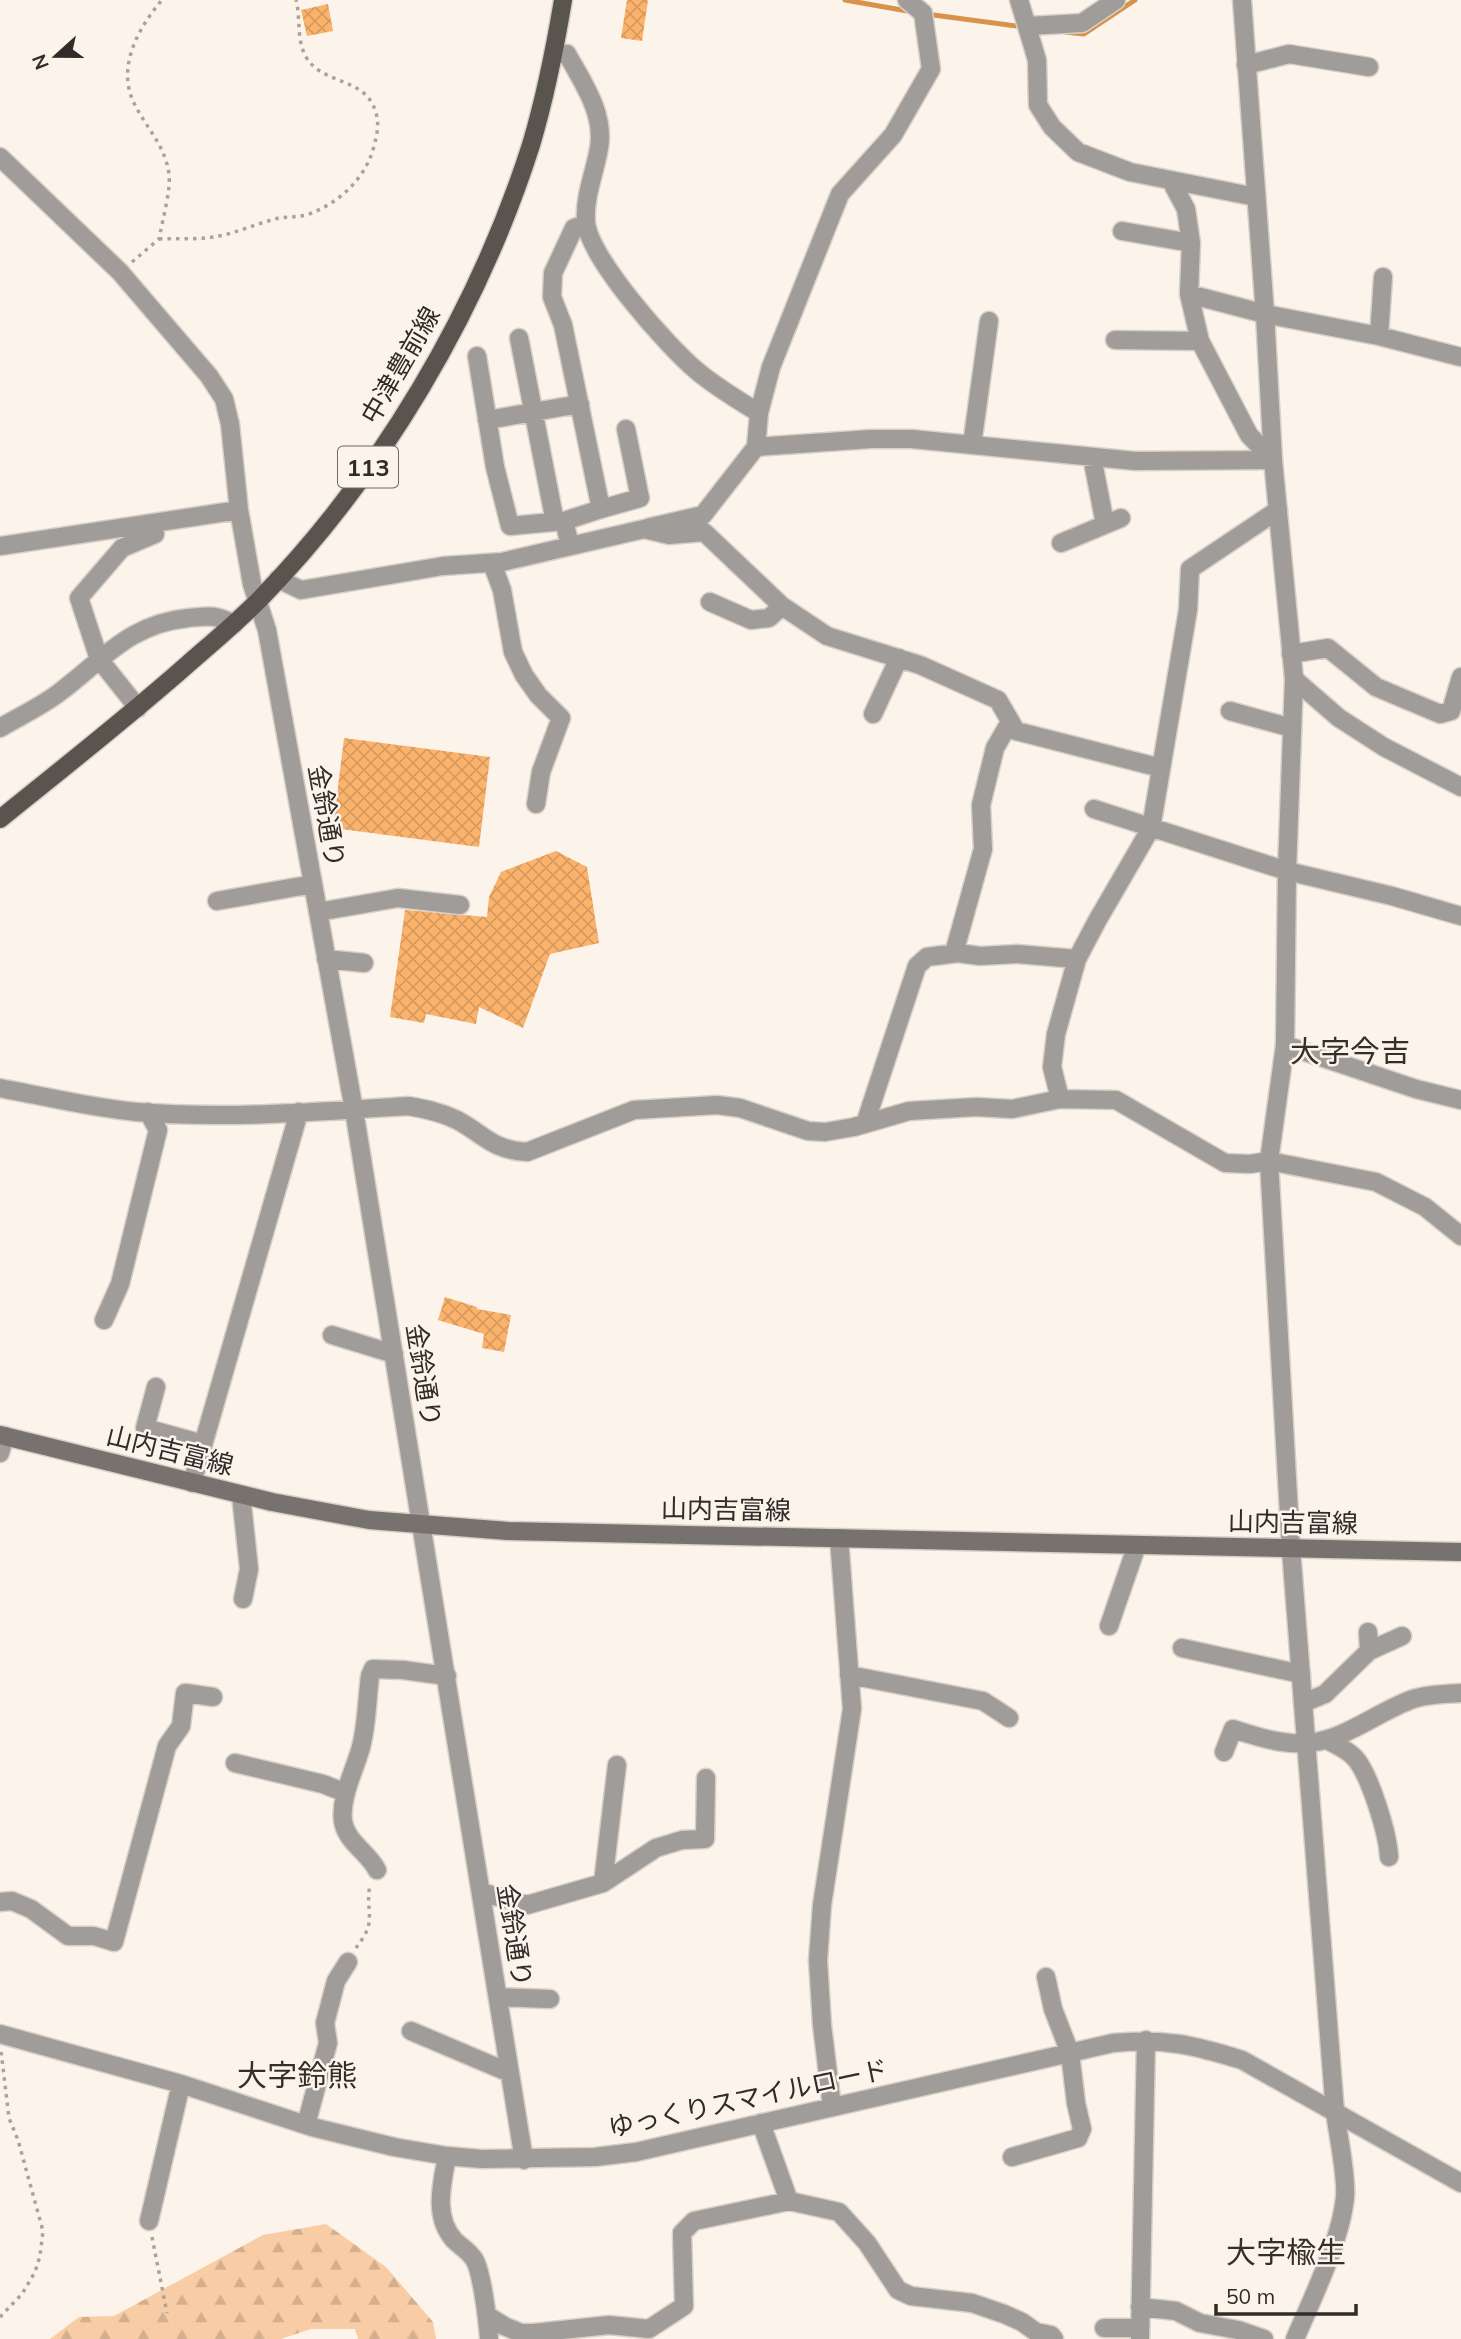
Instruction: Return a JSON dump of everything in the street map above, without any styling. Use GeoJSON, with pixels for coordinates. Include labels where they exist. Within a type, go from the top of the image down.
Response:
{"type":"FeatureCollection","features":[{"type":"Feature","properties":{"kind":"main road","name":"中津豊前線"},"geometry":{"type":"LineString","coordinates":[[0,819],[138,708],[258,601],[335,512],[392,435],[435,366],[502,223],[531,144],[554,54],[563,0]]}},
{"type":"Feature","properties":{"kind":"main road","name":"山内吉富線"},"geometry":{"type":"LineString","coordinates":[[2,1441],[241,1495],[369,1520],[508,1531],[1461,1552]]}},
{"type":"Feature","properties":{"kind":"street"},"geometry":{"type":"LineString","coordinates":[[278,579],[301,590],[443,566],[492,563],[703,515],[756,447],[759,413],[771,368],[840,194],[893,135],[931,69],[923,13],[907,0]]}},
{"type":"Feature","properties":{"kind":"street"},"geometry":{"type":"LineString","coordinates":[[1019,0],[1037,60],[1038,105],[1052,127],[1078,152],[1130,172],[1256,197]]}},
{"type":"Feature","properties":{"kind":"street"},"geometry":{"type":"LineString","coordinates":[[1028,26],[1082,23],[1116,0]]}},
{"type":"Feature","properties":{"kind":"street"},"geometry":{"type":"LineString","coordinates":[[1242,0],[1273,460],[1294,679],[1287,871],[1285,1045],[1269,1161],[1291,1549],[1335,2112],[1346,2194],[1342,2217],[1295,2339]]}},
{"type":"Feature","properties":{"kind":"street"},"geometry":{"type":"LineString","coordinates":[[554,54],[567,54],[598,114],[600,145],[588,199],[586,224],[601,260],[638,310],[671,347],[696,371],[759,413]]}},
{"type":"Feature","properties":{"kind":"street"},"geometry":{"type":"LineString","coordinates":[[1246,65],[1289,54],[1369,67]]}},
{"type":"Feature","properties":{"kind":"street","name":"金鈴通り"},"geometry":{"type":"LineString","coordinates":[[0,157],[120,272],[209,376],[223,399],[252,584],[267,631],[354,1110],[524,2160]]}},
{"type":"Feature","properties":{"kind":"street"},"geometry":{"type":"LineString","coordinates":[[1171,181],[1186,209],[1191,243],[1189,294],[1200,341],[1249,435],[1273,460]]}},
{"type":"Feature","properties":{"kind":"street"},"geometry":{"type":"LineString","coordinates":[[586,224],[574,228],[553,273],[552,296],[564,325],[601,509]]}},
{"type":"Feature","properties":{"kind":"street"},"geometry":{"type":"LineString","coordinates":[[1122,231],[1191,243]]}},
{"type":"Feature","properties":{"kind":"street"},"geometry":{"type":"LineString","coordinates":[[1379,336],[1383,276]]}},
{"type":"Feature","properties":{"kind":"street"},"geometry":{"type":"LineString","coordinates":[[1189,294],[1265,314],[1379,336],[1461,357]]}},
{"type":"Feature","properties":{"kind":"street"},"geometry":{"type":"LineString","coordinates":[[972,445],[989,321]]}},
{"type":"Feature","properties":{"kind":"street"},"geometry":{"type":"LineString","coordinates":[[519,338],[559,522],[569,545]]}},
{"type":"Feature","properties":{"kind":"street"},"geometry":{"type":"LineString","coordinates":[[1115,340],[1200,341]]}},
{"type":"Feature","properties":{"kind":"street"},"geometry":{"type":"LineString","coordinates":[[477,356],[495,467],[510,526],[559,522],[640,498],[626,429]]}},
{"type":"Feature","properties":{"kind":"street"},"geometry":{"type":"LineString","coordinates":[[487,420],[580,404]]}},
{"type":"Feature","properties":{"kind":"street"},"geometry":{"type":"LineString","coordinates":[[756,447],[912,439],[1135,461],[1273,460]]}},
{"type":"Feature","properties":{"kind":"street"},"geometry":{"type":"LineString","coordinates":[[1060,543],[1113,521],[1092,457]]}},
{"type":"Feature","properties":{"kind":"street"},"geometry":{"type":"LineString","coordinates":[[0,546],[239,510]]}},
{"type":"Feature","properties":{"kind":"street"},"geometry":{"type":"LineString","coordinates":[[1060,1099],[1052,1066],[1056,1034],[1077,960],[1151,828],[1188,610],[1190,569],[1278,510]]}},
{"type":"Feature","properties":{"kind":"street"},"geometry":{"type":"LineString","coordinates":[[138,708],[99,659],[79,598],[122,548],[155,534],[153,524]]}},
{"type":"Feature","properties":{"kind":"street"},"geometry":{"type":"LineString","coordinates":[[644,529],[669,535],[704,531],[782,606],[827,636],[920,665],[998,700],[1016,731],[1161,768]]}},
{"type":"Feature","properties":{"kind":"street"},"geometry":{"type":"LineString","coordinates":[[492,563],[502,590],[513,652],[538,695],[561,718],[541,772],[536,804]]}},
{"type":"Feature","properties":{"kind":"street"},"geometry":{"type":"LineString","coordinates":[[710,602],[751,620],[769,618],[782,606]]}},
{"type":"Feature","properties":{"kind":"street"},"geometry":{"type":"LineString","coordinates":[[0,728],[59,693],[138,631],[164,621],[216,615],[234,624]]}},
{"type":"Feature","properties":{"kind":"street"},"geometry":{"type":"LineString","coordinates":[[1291,654],[1328,648],[1377,687],[1440,714],[1451,712],[1461,677]]}},
{"type":"Feature","properties":{"kind":"street"},"geometry":{"type":"LineString","coordinates":[[873,714],[899,658]]}},
{"type":"Feature","properties":{"kind":"street"},"geometry":{"type":"LineString","coordinates":[[1294,679],[1339,718],[1384,747],[1461,786]]}},
{"type":"Feature","properties":{"kind":"street"},"geometry":{"type":"LineString","coordinates":[[1230,711],[1292,729]]}},
{"type":"Feature","properties":{"kind":"street"},"geometry":{"type":"LineString","coordinates":[[954,953],[983,849],[981,805],[995,748],[1010,722]]}},
{"type":"Feature","properties":{"kind":"street"},"geometry":{"type":"LineString","coordinates":[[1094,809],[1287,871],[1461,916]]}},
{"type":"Feature","properties":{"kind":"street"},"geometry":{"type":"LineString","coordinates":[[217,901],[313,884]]}},
{"type":"Feature","properties":{"kind":"street"},"geometry":{"type":"LineString","coordinates":[[318,912],[398,898],[460,905]]}},
{"type":"Feature","properties":{"kind":"street"},"geometry":{"type":"LineString","coordinates":[[865,1124],[917,966],[927,957],[954,953],[980,956],[1017,954],[1077,960]]}},
{"type":"Feature","properties":{"kind":"street"},"geometry":{"type":"LineString","coordinates":[[327,959],[365,963]]}},
{"type":"Feature","properties":{"kind":"street"},"geometry":{"type":"LineString","coordinates":[[1285,1045],[1416,1089],[1461,1100]]}},
{"type":"Feature","properties":{"kind":"street"},"geometry":{"type":"LineString","coordinates":[[0,1087],[148,1112],[233,1114],[408,1106],[433,1110],[459,1121],[496,1146],[509,1151],[527,1152],[634,1110],[717,1105],[740,1108],[808,1131],[825,1132],[909,1111],[976,1107],[1012,1109],[1060,1099],[1116,1100],[1225,1163],[1250,1164],[1269,1161],[1376,1182],[1425,1207],[1461,1236]]}},
{"type":"Feature","properties":{"kind":"street"},"geometry":{"type":"LineString","coordinates":[[104,1320],[120,1284],[158,1130],[148,1112]]}},
{"type":"Feature","properties":{"kind":"street"},"geometry":{"type":"LineString","coordinates":[[192,1483],[299,1112]]}},
{"type":"Feature","properties":{"kind":"street"},"geometry":{"type":"LineString","coordinates":[[331,1335],[394,1354]]}},
{"type":"Feature","properties":{"kind":"street"},"geometry":{"type":"LineString","coordinates":[[156,1387],[145,1427],[203,1444]]}},
{"type":"Feature","properties":{"kind":"street"},"geometry":{"type":"LineString","coordinates":[[241,1495],[249,1569],[243,1599]]}},
{"type":"Feature","properties":{"kind":"street"},"geometry":{"type":"LineString","coordinates":[[832,2107],[822,2025],[818,1960],[822,1905],[852,1709],[839,1538]]}},
{"type":"Feature","properties":{"kind":"street"},"geometry":{"type":"LineString","coordinates":[[1109,1626],[1137,1545]]}},
{"type":"Feature","properties":{"kind":"street"},"geometry":{"type":"LineString","coordinates":[[1368,1632],[1369,1651]]}},
{"type":"Feature","properties":{"kind":"street"},"geometry":{"type":"LineString","coordinates":[[1303,1703],[1325,1694],[1369,1651],[1402,1636]]}},
{"type":"Feature","properties":{"kind":"street"},"geometry":{"type":"LineString","coordinates":[[1182,1648],[1301,1674]]}},
{"type":"Feature","properties":{"kind":"street"},"geometry":{"type":"LineString","coordinates":[[377,1870],[371,1858],[356,1846],[343,1821],[346,1793],[361,1745],[370,1676],[373,1669],[447,1676]]}},
{"type":"Feature","properties":{"kind":"street"},"geometry":{"type":"LineString","coordinates":[[849,1675],[983,1701],[1009,1718]]}},
{"type":"Feature","properties":{"kind":"street"},"geometry":{"type":"LineString","coordinates":[[0,1902],[12,1900],[31,1909],[68,1936],[94,1936],[114,1942],[167,1746],[181,1726],[185,1693],[213,1697]]}},
{"type":"Feature","properties":{"kind":"street"},"geometry":{"type":"LineString","coordinates":[[1224,1752],[1233,1729],[1271,1741],[1306,1743],[1327,1740],[1413,1699],[1461,1693]]}},
{"type":"Feature","properties":{"kind":"street"},"geometry":{"type":"LineString","coordinates":[[1327,1740],[1352,1755],[1362,1767],[1388,1840],[1389,1857]]}},
{"type":"Feature","properties":{"kind":"street"},"geometry":{"type":"LineString","coordinates":[[235,1763],[323,1784],[346,1793]]}},
{"type":"Feature","properties":{"kind":"street"},"geometry":{"type":"LineString","coordinates":[[603,1883],[617,1765]]}},
{"type":"Feature","properties":{"kind":"street"},"geometry":{"type":"LineString","coordinates":[[481,1892],[527,1905],[603,1883],[656,1848],[681,1840],[705,1839],[706,1778]]}},
{"type":"Feature","properties":{"kind":"street"},"geometry":{"type":"LineString","coordinates":[[306,2125],[328,2043],[325,2023],[336,1981],[348,1962]]}},
{"type":"Feature","properties":{"kind":"street"},"geometry":{"type":"LineString","coordinates":[[1012,2157],[1078,2138],[1082,2129],[1070,2053],[1053,2009],[1046,1977]]}},
{"type":"Feature","properties":{"kind":"street"},"geometry":{"type":"LineString","coordinates":[[498,1997],[550,1999]]}},
{"type":"Feature","properties":{"kind":"street"},"geometry":{"type":"LineString","coordinates":[[411,2031],[510,2073]]}},
{"type":"Feature","properties":{"kind":"street","name":"ゆっくりスマイルロード"},"geometry":{"type":"LineString","coordinates":[[0,2034],[181,2084],[306,2125],[394,2147],[447,2156],[524,2160],[636,2152],[1113,2043],[1146,2040],[1204,2048],[1242,2060],[1461,2183]]}},
{"type":"Feature","properties":{"kind":"street"},"geometry":{"type":"LineString","coordinates":[[1104,2328],[1140,2334],[1146,2040]]}},
{"type":"Feature","properties":{"kind":"street"},"geometry":{"type":"LineString","coordinates":[[149,2221],[181,2084]]}},
{"type":"Feature","properties":{"kind":"street"},"geometry":{"type":"LineString","coordinates":[[761,2123],[789,2201]]}},
{"type":"Feature","properties":{"kind":"street"},"geometry":{"type":"LineString","coordinates":[[447,2156],[440,2194],[441,2216],[452,2237],[475,2259],[488,2316],[489,2339]]}},
{"type":"Feature","properties":{"kind":"street"},"geometry":{"type":"LineString","coordinates":[[488,2316],[521,2333],[575,2334],[609,2325],[649,2329],[684,2306],[682,2233],[694,2221],[789,2201],[839,2212],[867,2243],[898,2290],[911,2296],[972,2303],[993,2309],[1022,2322],[1036,2332],[1051,2335],[1054,2339]]}},
{"type":"Feature","properties":{"kind":"street"},"geometry":{"type":"LineString","coordinates":[[1140,2307],[1176,2311],[1200,2323],[1238,2330],[1264,2339]]}},
{"type":"Feature","properties":{"kind":"path"},"geometry":{"type":"LineString","coordinates":[[159,239],[170,177],[163,149],[133,102],[127,75],[134,44],[148,17],[162,0]]}},
{"type":"Feature","properties":{"kind":"path"},"geometry":{"type":"LineString","coordinates":[[120,272],[159,239],[212,238],[280,218],[303,216],[329,206],[354,185],[372,156],[379,124],[374,107],[368,95],[320,73],[307,60],[300,46],[296,0]]}},
{"type":"Feature","properties":{"kind":"path"},"geometry":{"type":"LineString","coordinates":[[348,1962],[369,1927],[368,1889],[377,1870]]}},
{"type":"Feature","properties":{"kind":"path"},"geometry":{"type":"LineString","coordinates":[[0,2042],[9,2118],[18,2140],[43,2231],[40,2256],[34,2272],[22,2294],[0,2316]]}},
{"type":"Feature","properties":{"kind":"path"},"geometry":{"type":"LineString","coordinates":[[149,2221],[167,2313]]}},
{"type":"Feature","properties":{"kind":"green space"},"geometry":{"type":"Polygon","coordinates":[[[326,2224],[386,2267],[433,2322],[436,2339],[358,2339],[355,2329],[311,2329],[281,2339],[50,2339],[79,2317],[114,2316],[263,2235],[326,2224]]]}},
{"type":"Feature","properties":{"kind":"building"},"geometry":{"type":"Polygon","coordinates":[[[627,0],[648,0],[642,41],[621,38],[627,0]]]}},
{"type":"Feature","properties":{"kind":"building"},"geometry":{"type":"Polygon","coordinates":[[[328,4],[333,31],[307,36],[301,10],[328,4]]]}},
{"type":"Feature","properties":{"kind":"building"},"geometry":{"type":"Polygon","coordinates":[[[344,738],[490,757],[479,847],[333,828],[344,738]]]}},
{"type":"Feature","properties":{"kind":"building"},"geometry":{"type":"Polygon","coordinates":[[[556,851],[587,867],[599,943],[550,954],[523,1028],[479,1007],[476,1024],[426,1014],[424,1023],[390,1017],[405,910],[487,917],[489,897],[501,872],[556,851]]]}},
{"type":"Feature","properties":{"kind":"building"},"geometry":{"type":"Polygon","coordinates":[[[445,1297],[477,1309],[511,1315],[504,1352],[482,1348],[484,1334],[438,1320],[445,1297]]]}},
{"type":"Feature","properties":{"kind":"waterway"},"geometry":{"type":"LineString","coordinates":[[845,0],[913,12]]}},
{"type":"Feature","properties":{"kind":"waterway"},"geometry":{"type":"LineString","coordinates":[[1065,32],[1084,34],[1135,0]]}},
{"type":"Feature","properties":{"kind":"waterway"},"geometry":{"type":"LineString","coordinates":[[926,14],[1024,27]]}},
{"type":"Feature","properties":{"kind":"district","name":"大字今吉"},"geometry":{"type":"Point","coordinates":[1350,1051]}},
{"type":"Feature","properties":{"kind":"district","name":"大字鈴熊"},"geometry":{"type":"Point","coordinates":[297,2075]}},
{"type":"Feature","properties":{"kind":"district","name":"大字楡生"},"geometry":{"type":"Point","coordinates":[1286,2252]}}]}
